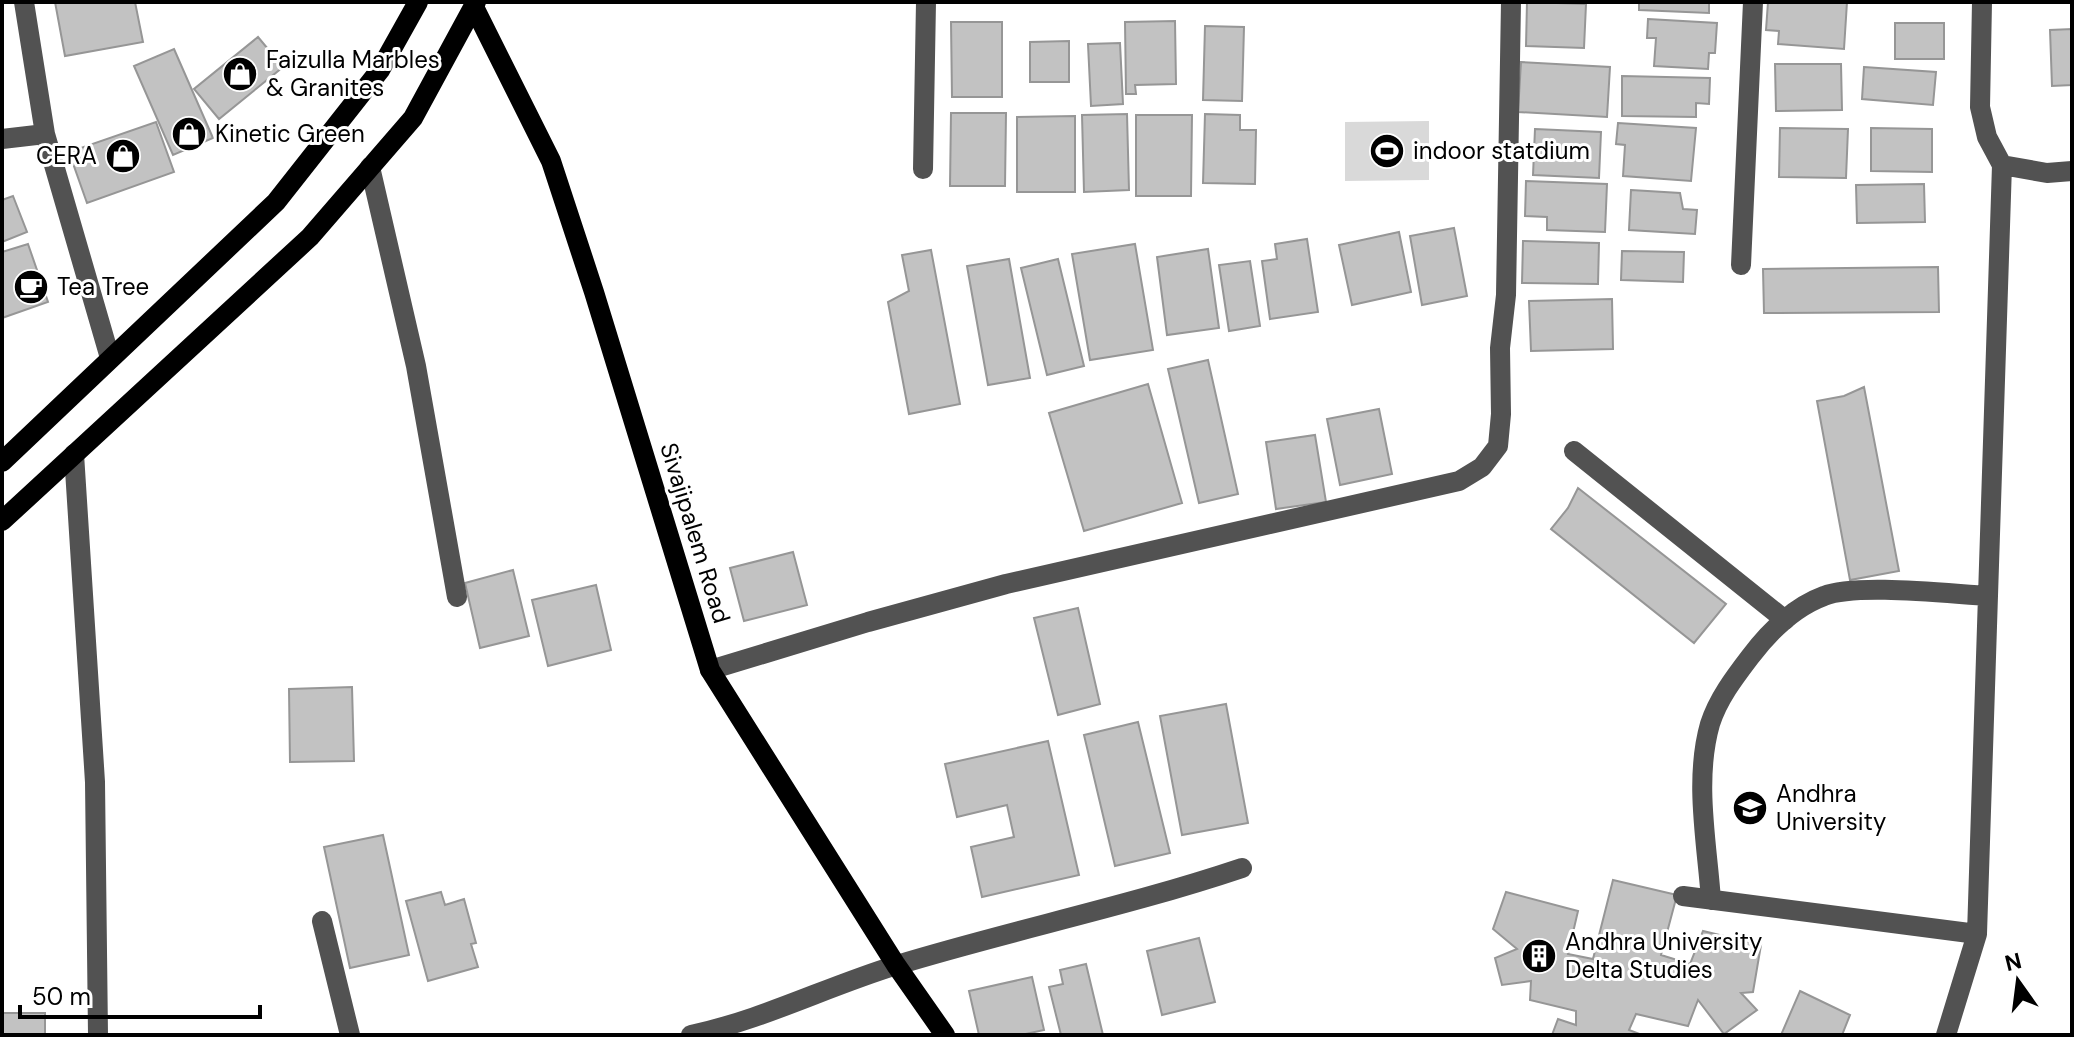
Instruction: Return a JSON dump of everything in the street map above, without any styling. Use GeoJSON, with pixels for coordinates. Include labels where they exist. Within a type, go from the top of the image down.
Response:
{"type":"FeatureCollection","features":[{"type":"Feature","properties":{"kind":"main road"},"geometry":{"type":"LineString","coordinates":[[2,462],[276,202],[380,70],[418,2]]}},
{"type":"Feature","properties":{"kind":"main road"},"geometry":{"type":"LineString","coordinates":[[2,521],[310,237],[413,118],[475,4]]}},
{"type":"Feature","properties":{"kind":"main road","name":"Sivajipalem Road"},"geometry":{"type":"LineString","coordinates":[[475,4],[551,161],[710,670],[896,965],[945,1035]]}},
{"type":"Feature","properties":{"kind":"street"},"geometry":{"type":"LineString","coordinates":[[24,2],[45,134],[110,358]]}},
{"type":"Feature","properties":{"kind":"street"},"geometry":{"type":"LineString","coordinates":[[923,169],[926,2]]}},
{"type":"Feature","properties":{"kind":"street"},"geometry":{"type":"LineString","coordinates":[[710,670],[1006,584],[1459,481],[1482,467],[1498,446],[1501,414],[1500,348],[1506,295],[1511,2]]}},
{"type":"Feature","properties":{"kind":"street"},"geometry":{"type":"LineString","coordinates":[[1741,265],[1753,2]]}},
{"type":"Feature","properties":{"kind":"street"},"geometry":{"type":"LineString","coordinates":[[1946,1035],[1977,934],[2002,165],[1987,137],[1980,107],[1986,3]]}},
{"type":"Feature","properties":{"kind":"street"},"geometry":{"type":"LineString","coordinates":[[2,139],[45,134]]}},
{"type":"Feature","properties":{"kind":"street"},"geometry":{"type":"LineString","coordinates":[[2002,165],[2047,173],[2072,171]]}},
{"type":"Feature","properties":{"kind":"street"},"geometry":{"type":"LineString","coordinates":[[370,167],[416,366],[457,597]]}},
{"type":"Feature","properties":{"kind":"street"},"geometry":{"type":"LineString","coordinates":[[1574,451],[1785,620]]}},
{"type":"Feature","properties":{"kind":"street"},"geometry":{"type":"LineString","coordinates":[[74,454],[95,782],[98,1035]]}},
{"type":"Feature","properties":{"kind":"street"},"geometry":{"type":"LineString","coordinates":[[1711,900],[1702,779],[1710,724],[1727,688],[1767,634],[1825,595],[1855,590],[1988,596]]}},
{"type":"Feature","properties":{"kind":"street"},"geometry":{"type":"LineString","coordinates":[[691,1035],[723,1032],[896,965],[1160,894],[1242,868]]}},
{"type":"Feature","properties":{"kind":"street"},"geometry":{"type":"LineString","coordinates":[[1683,896],[1977,934]]}},
{"type":"Feature","properties":{"kind":"street"},"geometry":{"type":"LineString","coordinates":[[322,921],[350,1035]]}},
{"type":"Feature","properties":{"kind":"shaded area","name":"indoor statdium"},"geometry":{"type":"Polygon","coordinates":[[[1429,121],[1429,180],[1345,181],[1345,122],[1429,121]]]}},
{"type":"Feature","properties":{"kind":"building"},"geometry":{"type":"Polygon","coordinates":[[[55,2],[135,2],[143,42],[65,56],[55,2]]]}},
{"type":"Feature","properties":{"kind":"building"},"geometry":{"type":"Polygon","coordinates":[[[1527,2],[1586,4],[1584,48],[1526,46],[1527,2]]]}},
{"type":"Feature","properties":{"kind":"building"},"geometry":{"type":"Polygon","coordinates":[[[1639,2],[1709,2],[1709,13],[1639,10],[1639,2]]]}},
{"type":"Feature","properties":{"kind":"building"},"geometry":{"type":"Polygon","coordinates":[[[1768,2],[1847,2],[1844,49],[1778,44],[1779,31],[1766,30],[1768,2]]]}},
{"type":"Feature","properties":{"kind":"building"},"geometry":{"type":"Polygon","coordinates":[[[1648,19],[1717,23],[1715,53],[1709,53],[1708,69],[1654,66],[1656,38],[1647,38],[1648,19]]]}},
{"type":"Feature","properties":{"kind":"building"},"geometry":{"type":"Polygon","coordinates":[[[1175,21],[1176,84],[1135,85],[1136,94],[1126,94],[1125,22],[1175,21]]]}},
{"type":"Feature","properties":{"kind":"building"},"geometry":{"type":"Polygon","coordinates":[[[951,22],[1002,22],[1002,97],[952,97],[951,22]]]}},
{"type":"Feature","properties":{"kind":"building"},"geometry":{"type":"Polygon","coordinates":[[[1895,23],[1944,23],[1944,59],[1895,59],[1895,23]]]}},
{"type":"Feature","properties":{"kind":"building"},"geometry":{"type":"Polygon","coordinates":[[[1205,26],[1244,27],[1242,101],[1203,100],[1205,26]]]}},
{"type":"Feature","properties":{"kind":"building"},"geometry":{"type":"Polygon","coordinates":[[[2072,29],[2072,85],[2052,86],[2050,30],[2072,29]]]}},
{"type":"Feature","properties":{"kind":"building"},"geometry":{"type":"Polygon","coordinates":[[[258,37],[283,67],[219,119],[194,89],[258,37]]]}},
{"type":"Feature","properties":{"kind":"building"},"geometry":{"type":"Polygon","coordinates":[[[1069,41],[1069,82],[1030,82],[1030,42],[1069,41]]]}},
{"type":"Feature","properties":{"kind":"building"},"geometry":{"type":"Polygon","coordinates":[[[1120,43],[1123,104],[1091,106],[1088,44],[1120,43]]]}},
{"type":"Feature","properties":{"kind":"building"},"geometry":{"type":"Polygon","coordinates":[[[174,49],[213,138],[173,155],[134,66],[174,49]]]}},
{"type":"Feature","properties":{"kind":"building"},"geometry":{"type":"Polygon","coordinates":[[[1521,62],[1610,67],[1607,117],[1518,112],[1521,62]]]}},
{"type":"Feature","properties":{"kind":"building"},"geometry":{"type":"Polygon","coordinates":[[[1775,64],[1841,64],[1842,110],[1776,111],[1775,64]]]}},
{"type":"Feature","properties":{"kind":"building"},"geometry":{"type":"Polygon","coordinates":[[[1864,67],[1936,72],[1933,105],[1862,99],[1864,67]]]}},
{"type":"Feature","properties":{"kind":"building"},"geometry":{"type":"Polygon","coordinates":[[[1622,76],[1710,78],[1709,104],[1696,103],[1696,117],[1622,116],[1622,76]]]}},
{"type":"Feature","properties":{"kind":"building"},"geometry":{"type":"Polygon","coordinates":[[[951,113],[1006,113],[1005,186],[950,186],[951,113]]]}},
{"type":"Feature","properties":{"kind":"building"},"geometry":{"type":"Polygon","coordinates":[[[1127,114],[1129,190],[1084,192],[1082,115],[1127,114]]]}},
{"type":"Feature","properties":{"kind":"building"},"geometry":{"type":"Polygon","coordinates":[[[1205,114],[1240,115],[1240,130],[1256,130],[1255,184],[1203,183],[1205,114]]]}},
{"type":"Feature","properties":{"kind":"building"},"geometry":{"type":"Polygon","coordinates":[[[1136,115],[1192,115],[1191,196],[1136,196],[1136,115]]]}},
{"type":"Feature","properties":{"kind":"building"},"geometry":{"type":"Polygon","coordinates":[[[1075,116],[1075,192],[1017,192],[1017,117],[1075,116]]]}},
{"type":"Feature","properties":{"kind":"building"},"geometry":{"type":"Polygon","coordinates":[[[156,122],[174,172],[87,203],[69,152],[156,122]]]}},
{"type":"Feature","properties":{"kind":"building"},"geometry":{"type":"Polygon","coordinates":[[[1618,123],[1696,128],[1691,181],[1623,176],[1625,145],[1616,144],[1618,123]]]}},
{"type":"Feature","properties":{"kind":"building"},"geometry":{"type":"Polygon","coordinates":[[[1780,128],[1848,129],[1846,178],[1779,177],[1780,128]]]}},
{"type":"Feature","properties":{"kind":"building"},"geometry":{"type":"Polygon","coordinates":[[[1871,128],[1932,129],[1932,172],[1871,171],[1871,128]]]}},
{"type":"Feature","properties":{"kind":"building"},"geometry":{"type":"Polygon","coordinates":[[[1535,129],[1601,132],[1599,178],[1533,175],[1535,129]]]}},
{"type":"Feature","properties":{"kind":"building"},"geometry":{"type":"Polygon","coordinates":[[[1526,181],[1607,184],[1605,232],[1547,230],[1547,217],[1525,216],[1526,181]]]}},
{"type":"Feature","properties":{"kind":"building"},"geometry":{"type":"Polygon","coordinates":[[[1924,184],[1925,222],[1857,223],[1856,185],[1924,184]]]}},
{"type":"Feature","properties":{"kind":"building"},"geometry":{"type":"Polygon","coordinates":[[[1631,190],[1680,193],[1683,209],[1697,210],[1695,234],[1629,230],[1631,190]]]}},
{"type":"Feature","properties":{"kind":"building"},"geometry":{"type":"Polygon","coordinates":[[[13,196],[27,232],[2,242],[2,200],[13,196]]]}},
{"type":"Feature","properties":{"kind":"building"},"geometry":{"type":"Polygon","coordinates":[[[1454,228],[1467,296],[1422,305],[1410,236],[1454,228]]]}},
{"type":"Feature","properties":{"kind":"building"},"geometry":{"type":"Polygon","coordinates":[[[1399,232],[1411,292],[1352,305],[1339,245],[1399,232]]]}},
{"type":"Feature","properties":{"kind":"building"},"geometry":{"type":"Polygon","coordinates":[[[1307,239],[1318,312],[1270,319],[1262,261],[1277,259],[1275,244],[1307,239]]]}},
{"type":"Feature","properties":{"kind":"building"},"geometry":{"type":"Polygon","coordinates":[[[1523,241],[1599,243],[1598,284],[1522,283],[1523,241]]]}},
{"type":"Feature","properties":{"kind":"building"},"geometry":{"type":"Polygon","coordinates":[[[28,244],[48,302],[2,318],[2,252],[28,244]]]}},
{"type":"Feature","properties":{"kind":"building"},"geometry":{"type":"Polygon","coordinates":[[[1135,244],[1153,350],[1090,360],[1072,254],[1135,244]]]}},
{"type":"Feature","properties":{"kind":"building"},"geometry":{"type":"Polygon","coordinates":[[[1208,249],[1219,328],[1167,335],[1157,257],[1208,249]]]}},
{"type":"Feature","properties":{"kind":"building"},"geometry":{"type":"Polygon","coordinates":[[[931,250],[960,404],[909,414],[888,302],[909,291],[902,255],[931,250]]]}},
{"type":"Feature","properties":{"kind":"building"},"geometry":{"type":"Polygon","coordinates":[[[1622,251],[1684,252],[1683,282],[1621,280],[1622,251]]]}},
{"type":"Feature","properties":{"kind":"building"},"geometry":{"type":"Polygon","coordinates":[[[1009,259],[1030,378],[988,385],[967,266],[1009,259]]]}},
{"type":"Feature","properties":{"kind":"building"},"geometry":{"type":"Polygon","coordinates":[[[1058,259],[1084,366],[1047,375],[1021,268],[1058,259]]]}},
{"type":"Feature","properties":{"kind":"building"},"geometry":{"type":"Polygon","coordinates":[[[1250,261],[1260,326],[1229,331],[1219,265],[1250,261]]]}},
{"type":"Feature","properties":{"kind":"building"},"geometry":{"type":"Polygon","coordinates":[[[1938,267],[1939,312],[1764,313],[1763,269],[1938,267]]]}},
{"type":"Feature","properties":{"kind":"building"},"geometry":{"type":"Polygon","coordinates":[[[1612,299],[1613,349],[1531,351],[1529,301],[1612,299]]]}},
{"type":"Feature","properties":{"kind":"building"},"geometry":{"type":"Polygon","coordinates":[[[1208,360],[1238,494],[1199,503],[1168,369],[1208,360]]]}},
{"type":"Feature","properties":{"kind":"building"},"geometry":{"type":"Polygon","coordinates":[[[1148,384],[1182,503],[1084,531],[1049,413],[1148,384]]]}},
{"type":"Feature","properties":{"kind":"building"},"geometry":{"type":"Polygon","coordinates":[[[1864,387],[1899,571],[1850,580],[1817,401],[1844,396],[1864,387]]]}},
{"type":"Feature","properties":{"kind":"building"},"geometry":{"type":"Polygon","coordinates":[[[1379,409],[1392,474],[1340,485],[1327,419],[1379,409]]]}},
{"type":"Feature","properties":{"kind":"building"},"geometry":{"type":"Polygon","coordinates":[[[1315,435],[1326,502],[1276,509],[1266,442],[1315,435]]]}},
{"type":"Feature","properties":{"kind":"building"},"geometry":{"type":"Polygon","coordinates":[[[1578,488],[1726,604],[1694,643],[1551,529],[1568,508],[1578,488]]]}},
{"type":"Feature","properties":{"kind":"building"},"geometry":{"type":"Polygon","coordinates":[[[793,552],[807,605],[744,621],[730,568],[793,552]]]}},
{"type":"Feature","properties":{"kind":"building"},"geometry":{"type":"Polygon","coordinates":[[[513,570],[529,636],[480,648],[465,583],[513,570]]]}},
{"type":"Feature","properties":{"kind":"building"},"geometry":{"type":"Polygon","coordinates":[[[596,585],[611,650],[548,666],[532,600],[596,585]]]}},
{"type":"Feature","properties":{"kind":"building"},"geometry":{"type":"Polygon","coordinates":[[[1078,608],[1100,704],[1058,715],[1034,618],[1078,608]]]}},
{"type":"Feature","properties":{"kind":"building"},"geometry":{"type":"Polygon","coordinates":[[[352,687],[354,761],[290,762],[289,689],[352,687]]]}},
{"type":"Feature","properties":{"kind":"building"},"geometry":{"type":"Polygon","coordinates":[[[1226,704],[1248,823],[1182,835],[1160,716],[1226,704]]]}},
{"type":"Feature","properties":{"kind":"building"},"geometry":{"type":"Polygon","coordinates":[[[1138,722],[1170,853],[1115,866],[1084,735],[1138,722]]]}},
{"type":"Feature","properties":{"kind":"building"},"geometry":{"type":"Polygon","coordinates":[[[1048,741],[1079,875],[982,897],[971,847],[1014,837],[1007,805],[957,817],[945,764],[1048,741]]]}},
{"type":"Feature","properties":{"kind":"building"},"geometry":{"type":"Polygon","coordinates":[[[383,835],[409,955],[350,968],[324,847],[383,835]]]}},
{"type":"Feature","properties":{"kind":"building","name":"Andhra University Delta Studies"},"geometry":{"type":"Polygon","coordinates":[[[1613,880],[1677,895],[1661,955],[1690,964],[1703,931],[1761,945],[1753,992],[1741,993],[1757,1010],[1724,1034],[1698,1000],[1688,1026],[1636,1014],[1629,1030],[1642,1035],[1552,1035],[1558,1019],[1576,1025],[1576,1011],[1530,1000],[1531,981],[1502,985],[1495,958],[1517,949],[1493,929],[1506,892],[1578,911],[1568,954],[1593,959],[1613,880]]]}},
{"type":"Feature","properties":{"kind":"building"},"geometry":{"type":"Polygon","coordinates":[[[441,892],[445,905],[464,899],[476,943],[471,944],[478,967],[428,981],[406,901],[441,892]]]}},
{"type":"Feature","properties":{"kind":"building"},"geometry":{"type":"Polygon","coordinates":[[[1199,938],[1215,1002],[1162,1015],[1147,951],[1199,938]]]}},
{"type":"Feature","properties":{"kind":"building"},"geometry":{"type":"Polygon","coordinates":[[[1086,964],[1103,1035],[1061,1035],[1049,987],[1063,984],[1060,970],[1086,964]]]}},
{"type":"Feature","properties":{"kind":"building"},"geometry":{"type":"Polygon","coordinates":[[[1032,977],[1044,1030],[1021,1035],[979,1035],[969,991],[1032,977]]]}},
{"type":"Feature","properties":{"kind":"building","name":"Andhra University Delta Studies"},"geometry":{"type":"Polygon","coordinates":[[[1800,991],[1850,1015],[1842,1035],[1781,1035],[1800,991]]]}},
{"type":"Feature","properties":{"kind":"building"},"geometry":{"type":"Polygon","coordinates":[[[2,1013],[45,1013],[45,1035],[2,1035],[2,1013]]]}},
{"type":"Feature","properties":{"kind":"place","name":"Faizulla Marbles & Granites"},"geometry":{"type":"Point","coordinates":[240,74]}},
{"type":"Feature","properties":{"kind":"place","name":"Kinetic Green"},"geometry":{"type":"Point","coordinates":[189,134]}},
{"type":"Feature","properties":{"kind":"place","name":"indoor statdium"},"geometry":{"type":"Point","coordinates":[1387,151]}},
{"type":"Feature","properties":{"kind":"place","name":"CERA"},"geometry":{"type":"Point","coordinates":[123,156]}},
{"type":"Feature","properties":{"kind":"place","name":"Tea Tree"},"geometry":{"type":"Point","coordinates":[31,287]}},
{"type":"Feature","properties":{"kind":"place","name":"Andhra University"},"geometry":{"type":"Point","coordinates":[1750,808]}},
{"type":"Feature","properties":{"kind":"place","name":"Andhra University Delta Studies"},"geometry":{"type":"Point","coordinates":[1539,956]}}]}
